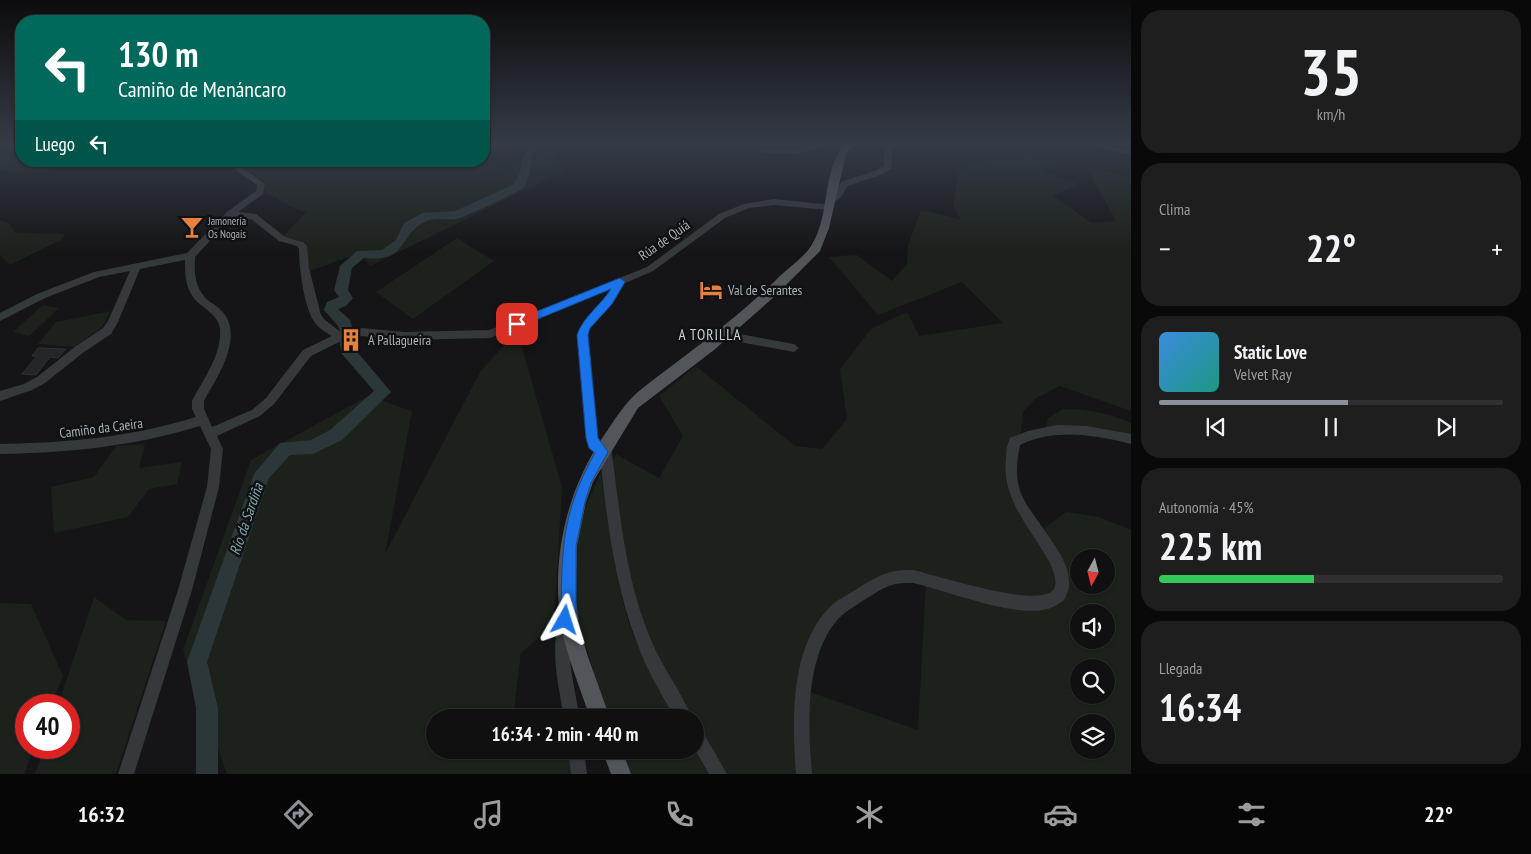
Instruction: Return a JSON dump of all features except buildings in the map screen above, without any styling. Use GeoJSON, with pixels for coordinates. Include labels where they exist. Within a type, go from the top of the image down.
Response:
{"type":"FeatureCollection","features":[{"type":"Feature","properties":{"kind":"main road"},"geometry":{"type":"LineString","coordinates":[[597,709],[578,654],[569,614],[569,546],[583,488],[603,450],[626,414],[640,398],[692,360],[723,334],[772,292],[816,248],[830,204],[835,179]]}},
{"type":"Feature","properties":{"kind":"main road"},"geometry":{"type":"LineString","coordinates":[[615,759],[621,774]]}},
{"type":"Feature","properties":{"kind":"street"},"geometry":{"type":"LineString","coordinates":[[0,317],[75,282],[106,272],[136,268],[190,256],[230,214],[257,195],[262,187],[254,179]]}},
{"type":"Feature","properties":{"kind":"street"},"geometry":{"type":"LineString","coordinates":[[830,204],[839,195],[844,184],[859,179]]}},
{"type":"Feature","properties":{"kind":"street","name":"Rúa de Quiá"},"geometry":{"type":"LineString","coordinates":[[211,433],[256,413],[270,401],[307,353],[340,337],[362,332],[404,336],[490,334],[650,269],[722,216],[747,206],[774,202],[830,204]]}},
{"type":"Feature","properties":{"kind":"street"},"geometry":{"type":"LineString","coordinates":[[230,214],[253,216],[282,239],[300,244],[304,248],[304,268],[316,316],[321,323],[340,337]]}},
{"type":"Feature","properties":{"kind":"street"},"geometry":{"type":"LineString","coordinates":[[126,774],[185,590],[213,487],[217,448],[198,409],[198,401],[221,354],[225,338],[224,326],[221,318],[193,291],[188,270],[190,256]]}},
{"type":"Feature","properties":{"kind":"street"},"geometry":{"type":"LineString","coordinates":[[0,404],[4,395],[41,380],[80,349],[107,331],[113,322],[136,268]]}},
{"type":"Feature","properties":{"kind":"street"},"geometry":{"type":"LineString","coordinates":[[620,282],[608,302],[585,327],[582,335],[592,438],[594,444],[603,450],[617,544],[629,598],[644,643],[660,678],[679,709]]}},
{"type":"Feature","properties":{"kind":"street"},"geometry":{"type":"LineString","coordinates":[[723,334],[794,348]]}},
{"type":"Feature","properties":{"kind":"street","name":"Camiño da Caeira"},"geometry":{"type":"LineString","coordinates":[[0,449],[53,449],[149,437],[203,420]]}},
{"type":"Feature","properties":{"kind":"street"},"geometry":{"type":"LineString","coordinates":[[804,774],[801,748],[805,682],[821,631],[833,614],[878,583],[897,576],[918,576],[981,596],[1030,603],[1049,602],[1059,595],[1063,583],[1058,562],[1016,498],[1010,466],[1014,442],[1025,436],[1040,432],[1069,430],[1103,432],[1131,439]]}},
{"type":"Feature","properties":{"kind":"street"},"geometry":{"type":"LineString","coordinates":[[569,614],[562,626],[561,635],[571,709]]}},
{"type":"Feature","properties":{"kind":"street"},"geometry":{"type":"LineString","coordinates":[[704,750],[719,774]]}},
{"type":"Feature","properties":{"kind":"street"},"geometry":{"type":"LineString","coordinates":[[577,759],[579,774]]}},
{"type":"Feature","properties":{"kind":"shaded area"},"geometry":{"type":"Polygon","coordinates":[[[261,179],[548,179],[370,266],[360,253],[307,272],[307,249],[282,237],[306,212],[286,205],[288,204],[278,198],[264,193],[265,182],[261,179]]]}},
{"type":"Feature","properties":{"kind":"shaded area"},"geometry":{"type":"Polygon","coordinates":[[[958,179],[1064,179],[1078,184],[1053,196],[1092,223],[1116,221],[1093,179],[1131,179],[1131,411],[1060,386],[1036,398],[1023,412],[1021,433],[1009,445],[1008,449],[1007,477],[1012,495],[1019,510],[1047,554],[1053,570],[1056,587],[1049,596],[1007,598],[924,573],[900,571],[880,577],[814,637],[799,774],[723,774],[704,742],[704,709],[685,709],[662,669],[639,618],[625,563],[610,467],[616,454],[659,478],[683,436],[659,396],[696,366],[795,446],[822,449],[847,419],[840,369],[871,329],[907,312],[919,336],[1003,323],[962,282],[878,315],[829,257],[857,255],[892,281],[907,264],[908,245],[921,210],[960,219],[953,204],[958,179]]]}},
{"type":"Feature","properties":{"kind":"shaded area"},"geometry":{"type":"Polygon","coordinates":[[[0,220],[10,224],[14,232],[66,234],[61,240],[10,265],[0,255],[0,220]]]}},
{"type":"Feature","properties":{"kind":"shaded area"},"geometry":{"type":"Polygon","coordinates":[[[457,238],[494,261],[413,319],[376,292],[457,238]]]}},
{"type":"Feature","properties":{"kind":"shaded area"},"geometry":{"type":"Polygon","coordinates":[[[43,305],[59,308],[29,336],[13,332],[43,305]]]}},
{"type":"Feature","properties":{"kind":"shaded area"},"geometry":{"type":"Polygon","coordinates":[[[111,311],[102,327],[75,347],[38,344],[56,322],[111,311]]]}},
{"type":"Feature","properties":{"kind":"shaded area"},"geometry":{"type":"Polygon","coordinates":[[[517,330],[562,487],[554,624],[521,653],[514,709],[426,709],[426,759],[570,759],[572,774],[227,774],[183,650],[251,460],[368,396],[412,411],[385,554],[480,372],[517,330]]]}},
{"type":"Feature","properties":{"kind":"shaded area"},"geometry":{"type":"Polygon","coordinates":[[[1063,409],[1098,412],[1131,423],[1131,437],[1046,428],[1048,418],[1063,409]]]}},
{"type":"Feature","properties":{"kind":"shaded area"},"geometry":{"type":"Polygon","coordinates":[[[145,444],[139,468],[182,462],[177,484],[149,489],[128,517],[54,533],[51,487],[94,477],[116,446],[145,444]]]}},
{"type":"Feature","properties":{"kind":"shaded area"},"geometry":{"type":"Polygon","coordinates":[[[601,472],[613,552],[625,610],[641,652],[672,709],[605,709],[603,704],[576,612],[574,555],[585,509],[601,472]]]}},
{"type":"Feature","properties":{"kind":"shaded area"},"geometry":{"type":"Polygon","coordinates":[[[1066,512],[1099,517],[1131,530],[1131,774],[809,774],[806,761],[810,692],[918,730],[926,581],[982,598],[1065,594],[1042,530],[1066,512]]]}},
{"type":"Feature","properties":{"kind":"shaded area"},"geometry":{"type":"Polygon","coordinates":[[[94,597],[126,620],[166,621],[116,774],[35,774],[40,759],[80,759],[80,694],[62,694],[94,597]]]}},
{"type":"Feature","properties":{"kind":"shaded area"},"geometry":{"type":"Polygon","coordinates":[[[0,603],[31,604],[63,676],[56,694],[15,694],[15,759],[30,759],[24,774],[0,774],[0,603]]]}},
{"type":"Feature","properties":{"kind":"shaded area"},"geometry":{"type":"Polygon","coordinates":[[[625,759],[700,759],[709,774],[631,774],[625,759]]]}},
{"type":"Feature","properties":{"kind":"waterway","name":"Río da Sardiña"},"geometry":{"type":"LineString","coordinates":[[346,330],[345,324],[331,310],[332,305],[341,303],[346,298],[341,290],[346,266],[361,254],[378,255],[391,251],[401,241],[408,226],[427,216],[457,215],[518,187],[522,179]]}},
{"type":"Feature","properties":{"kind":"waterway","name":"Río da Sardiña"},"geometry":{"type":"LineString","coordinates":[[207,774],[207,708],[197,662],[262,474],[286,448],[313,447],[336,435],[383,392],[347,350],[346,340]]}},
{"type":"Feature","properties":{"kind":"place","name":"Jamonería Os Nogais"},"geometry":{"type":"Point","coordinates":[192,227]}},
{"type":"Feature","properties":{"kind":"place","name":"Val de Serantes"},"geometry":{"type":"Point","coordinates":[711,290]}},
{"type":"Feature","properties":{"kind":"place","name":"A Pallagueira"},"geometry":{"type":"Point","coordinates":[351,340]}},
{"type":"Feature","properties":{"kind":"district","name":"A TORILLA"},"geometry":{"type":"Point","coordinates":[710,334]}},
{"type":"Feature","properties":{"kind":"route"},"geometry":{"type":"LineString","coordinates":[[517,324],[620,282],[608,302],[585,327],[582,335],[592,438],[594,444],[602,452],[593,465],[578,502],[569,546],[567,599],[569,614],[565,620]]}}]}
